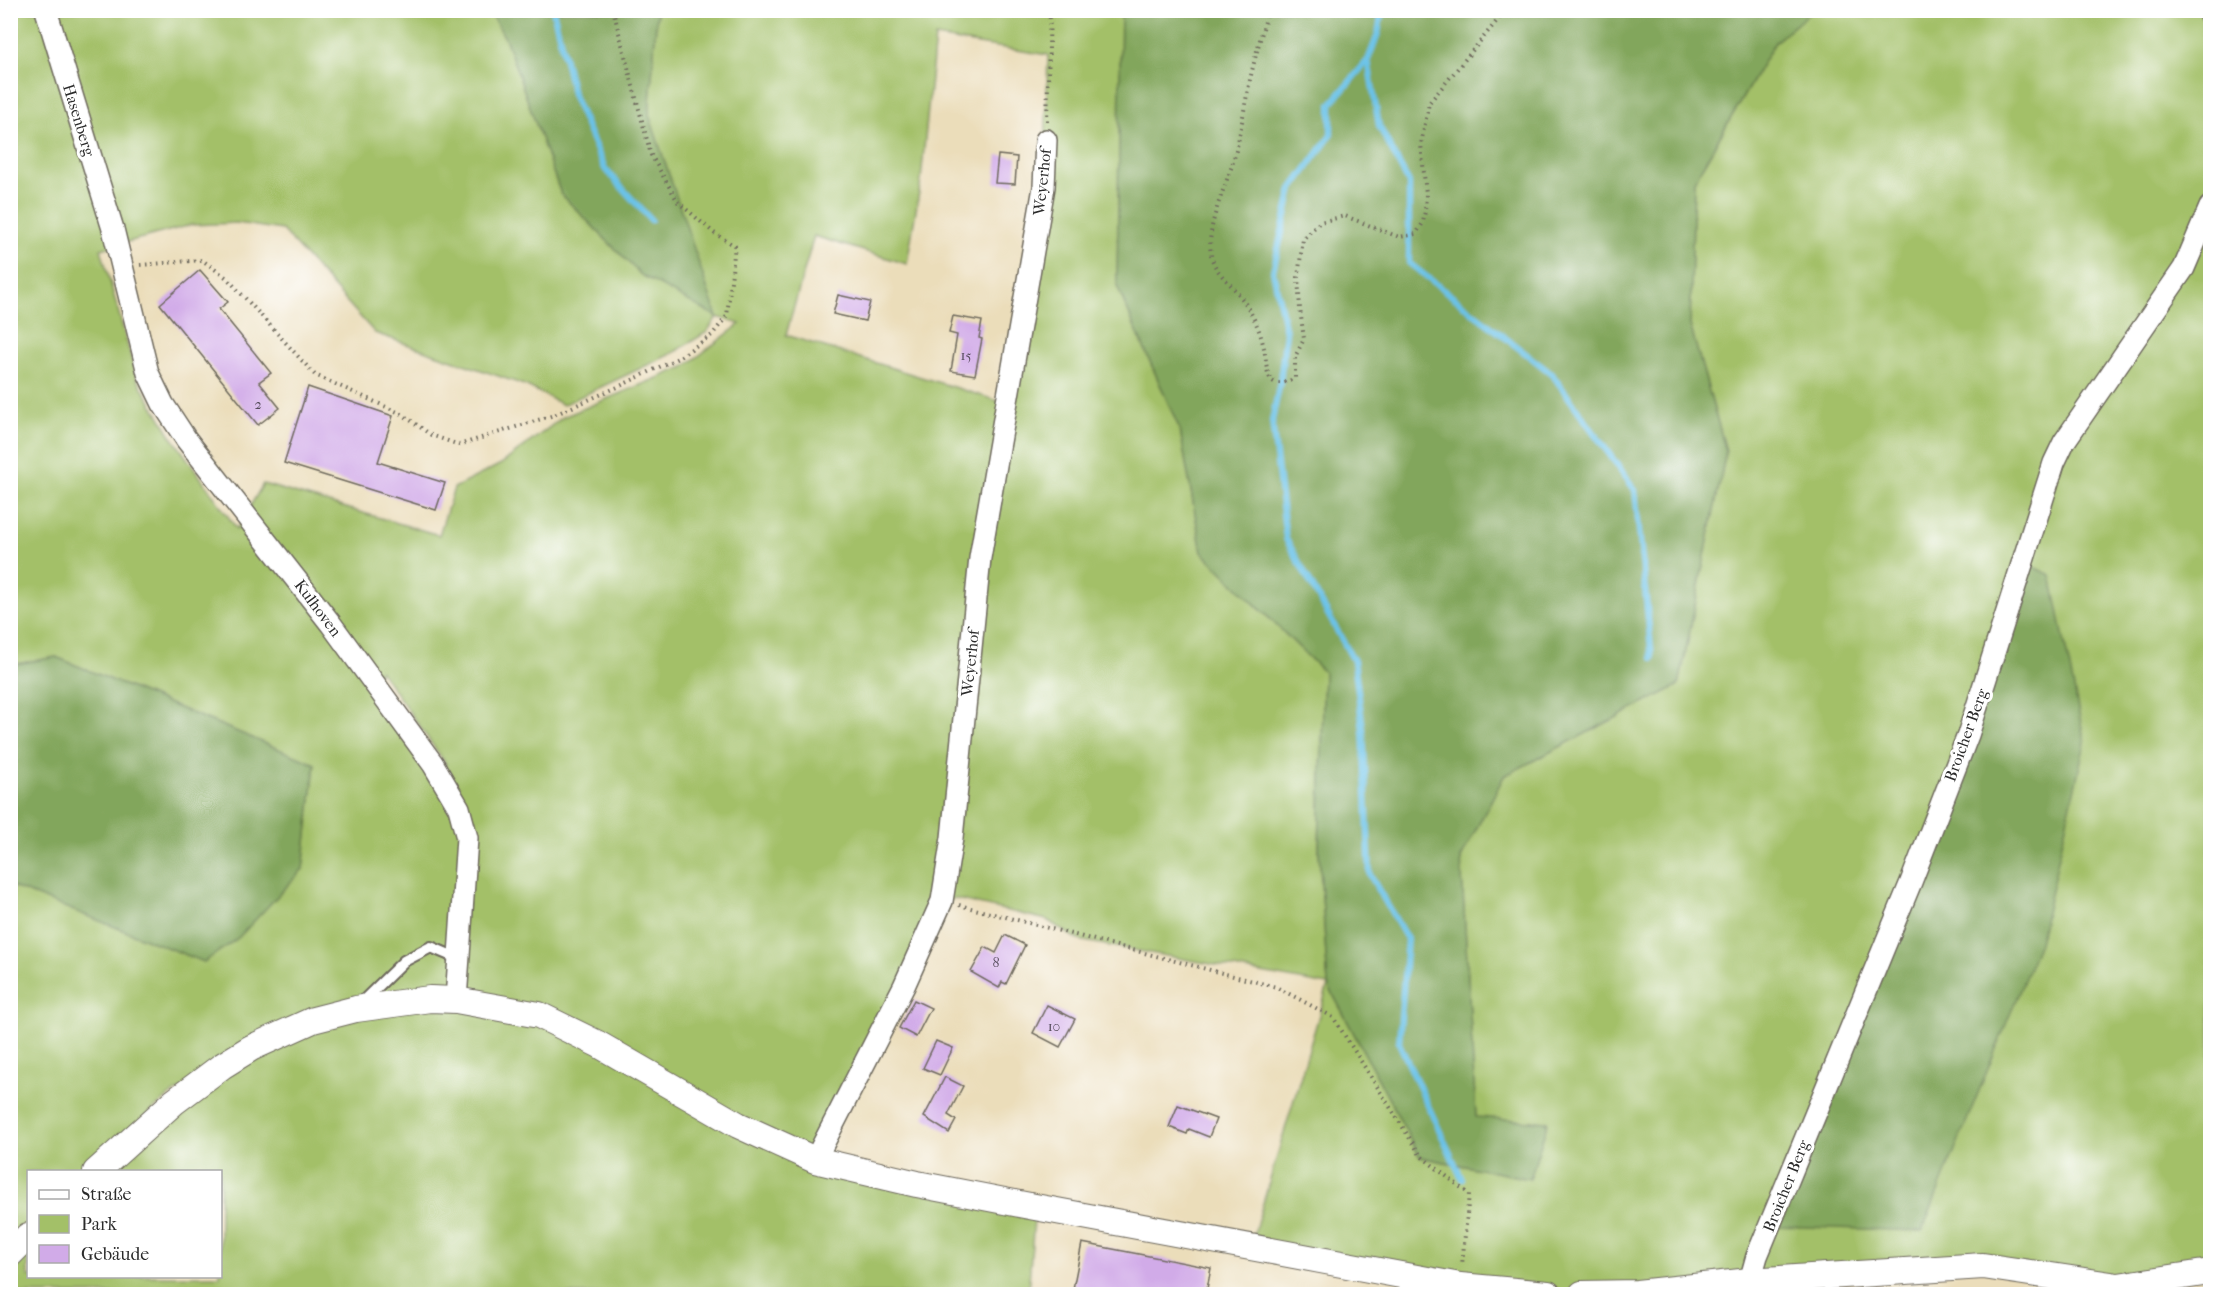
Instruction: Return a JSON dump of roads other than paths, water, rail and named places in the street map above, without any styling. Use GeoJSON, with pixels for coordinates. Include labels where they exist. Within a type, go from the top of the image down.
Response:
{"type":"FeatureCollection","features":[{"type":"Feature","properties":{"kind":"street","name":"Hasenberg"},"geometry":{"type":"LineString","coordinates":[[46,10],[113,229]]}},
{"type":"Feature","properties":{"kind":"street"},"geometry":{"type":"LineString","coordinates":[[2208,10],[2211,16]]}},
{"type":"Feature","properties":{"kind":"street","name":"Weyerhof"},"geometry":{"type":"LineString","coordinates":[[815,1160],[904,986],[942,901],[952,838],[980,558],[1044,187],[1046,140]]}},
{"type":"Feature","properties":{"kind":"street","name":"Broicher Berg"},"geometry":{"type":"LineString","coordinates":[[1750,1281],[1757,1256],[1911,882],[1968,735],[2054,463],[2064,442],[2184,268],[2211,207]]}},
{"type":"Feature","properties":{"kind":"street","name":"Kulhoven"},"geometry":{"type":"LineString","coordinates":[[113,229],[148,373],[163,404],[186,439],[331,624],[433,764],[459,808],[468,838],[456,1000]]}},
{"type":"Feature","properties":{"kind":"street"},"geometry":{"type":"LineString","coordinates":[[98,1170],[174,1102],[241,1054],[313,1020],[356,1009],[430,999],[456,1000],[538,1015],[598,1044],[738,1125],[815,1160],[917,1184],[1014,1203],[1460,1286],[1548,1294]]}},
{"type":"Feature","properties":{"kind":"street"},"geometry":{"type":"LineString","coordinates":[[10,1254],[27,1237]]}},
{"type":"Feature","properties":{"kind":"street"},"geometry":{"type":"LineString","coordinates":[[1582,1294],[1637,1293],[1750,1281],[1983,1266],[2118,1286],[2211,1272]]}},
{"type":"Feature","properties":{"kind":"lane"},"geometry":{"type":"LineString","coordinates":[[356,1009],[404,961],[431,947],[459,959]]}},
{"type":"Feature","properties":{"kind":"waterway"},"geometry":{"type":"LineString","coordinates":[[553,10],[574,98],[605,169],[651,220]]}},
{"type":"Feature","properties":{"kind":"waterway"},"geometry":{"type":"LineString","coordinates":[[1382,10],[1378,34],[1368,60],[1379,126],[1409,183],[1409,263],[1552,374],[1635,490],[1652,658]]}},
{"type":"Feature","properties":{"kind":"waterway"},"geometry":{"type":"LineString","coordinates":[[1368,60],[1331,104],[1331,135],[1292,189],[1273,271],[1286,332],[1280,382],[1272,421],[1286,539],[1354,661],[1363,729],[1370,875],[1407,939],[1399,1043],[1462,1179]]}}]}
